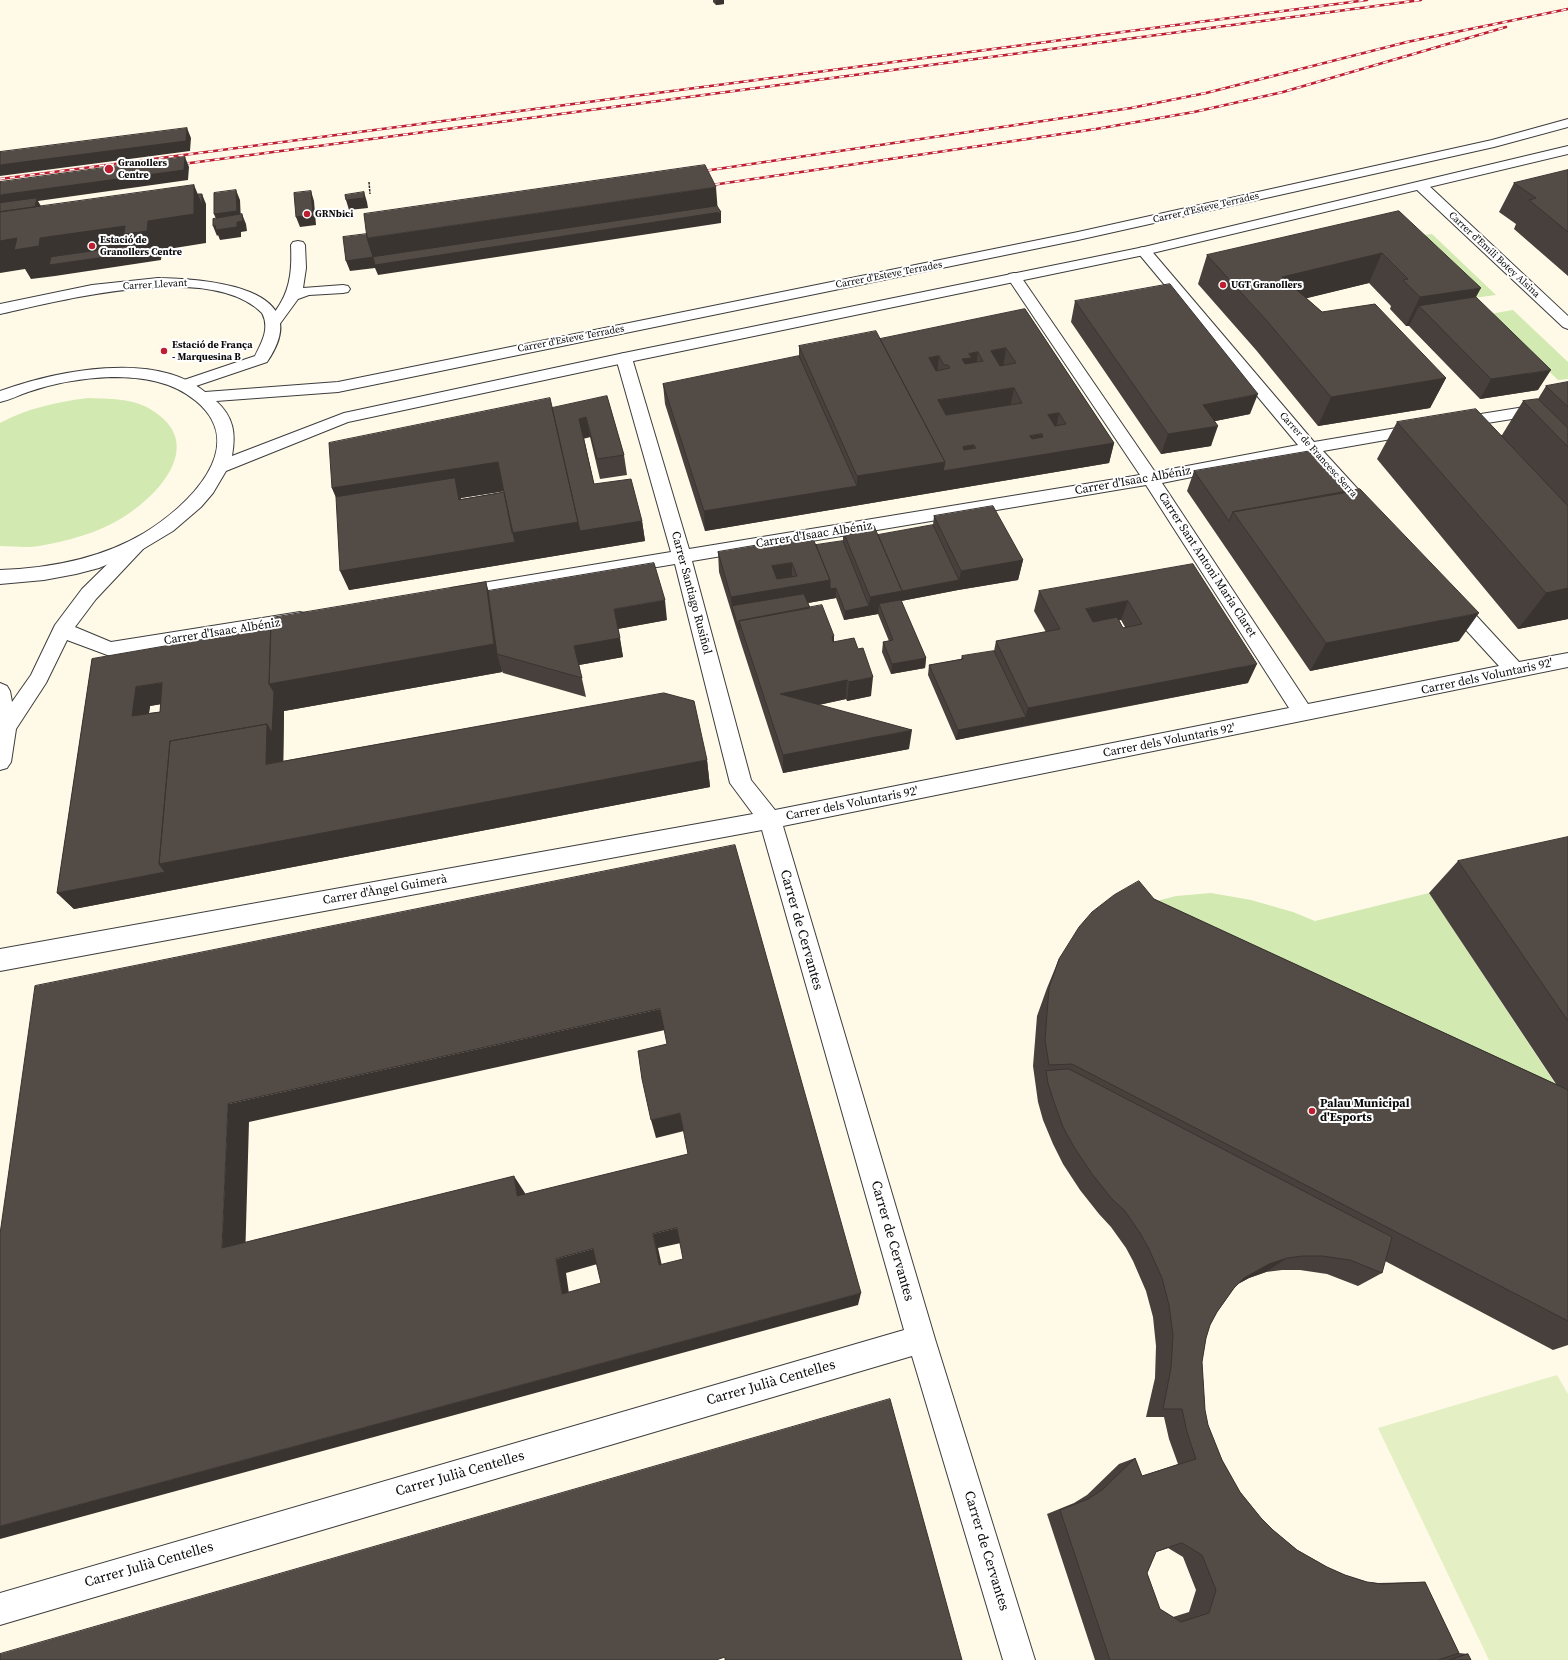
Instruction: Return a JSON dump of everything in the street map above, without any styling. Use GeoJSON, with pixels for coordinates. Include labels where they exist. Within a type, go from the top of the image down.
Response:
{"type":"FeatureCollection","features":[{"type":"Feature","properties":{"kind":"street","name":"Carrer d'Esteve Terrades"},"geometry":{"type":"LineString","coordinates":[[204,397],[344,385],[1078,236],[1494,143],[1568,123]]}},
{"type":"Feature","properties":{"kind":"street"},"geometry":{"type":"LineString","coordinates":[[220,467],[344,418],[624,358],[1144,251],[1568,150]]}},
{"type":"Feature","properties":{"kind":"street","name":"Carrer d'Emili Botey Alsina"},"geometry":{"type":"LineString","coordinates":[[1421,186],[1568,324]]}},
{"type":"Feature","properties":{"kind":"street"},"geometry":{"type":"LineString","coordinates":[[184,385],[261,359],[273,332],[274,322],[286,309],[293,296],[300,267],[298,245]]}},
{"type":"Feature","properties":{"kind":"street","name":"Carrer de Francesc Serra"},"geometry":{"type":"LineString","coordinates":[[1144,251],[1310,448],[1380,524]]}},
{"type":"Feature","properties":{"kind":"street","name":"Carrer Sant Antoni Maria Claret"},"geometry":{"type":"LineString","coordinates":[[1014,277],[1151,479],[1304,714]]}},
{"type":"Feature","properties":{"kind":"street","name":"Carrer Llevant"},"geometry":{"type":"LineString","coordinates":[[0,309],[86,292],[135,285],[187,283],[215,286],[240,293],[262,304],[269,311],[274,322]]}},
{"type":"Feature","properties":{"kind":"street"},"geometry":{"type":"LineString","coordinates":[[293,296],[307,291],[343,289]]}},
{"type":"Feature","properties":{"kind":"street","name":"Carrer Santiago Rusiñol"},"geometry":{"type":"LineString","coordinates":[[624,358],[682,557],[741,783],[770,820]]}},
{"type":"Feature","properties":{"kind":"street"},"geometry":{"type":"LineString","coordinates":[[0,397],[41,383],[67,377],[100,373],[148,374],[184,385],[204,397],[221,416],[226,440],[220,467],[203,495],[175,521],[137,545],[88,565],[35,576],[0,577]]}},
{"type":"Feature","properties":{"kind":"street","name":"Carrer d'Isaac Albéniz"},"geometry":{"type":"LineString","coordinates":[[441,596],[1151,479],[1310,448],[1568,405]]}},
{"type":"Feature","properties":{"kind":"street"},"geometry":{"type":"LineString","coordinates":[[1471,421],[1484,436]]}},
{"type":"Feature","properties":{"kind":"street"},"geometry":{"type":"LineString","coordinates":[[1443,426],[1463,439]]}},
{"type":"Feature","properties":{"kind":"street"},"geometry":{"type":"LineString","coordinates":[[6,728],[39,678],[62,630],[89,594],[137,545]]}},
{"type":"Feature","properties":{"kind":"street"},"geometry":{"type":"LineString","coordinates":[[1439,588],[1515,671]]}},
{"type":"Feature","properties":{"kind":"street","name":"Carrer d'Isaac Albéniz"},"geometry":{"type":"LineString","coordinates":[[62,630],[110,649],[316,616]]}},
{"type":"Feature","properties":{"kind":"street","name":"Carrer dels Voluntaris 92'"},"geometry":{"type":"LineString","coordinates":[[770,820],[1568,660]]}},
{"type":"Feature","properties":{"kind":"street"},"geometry":{"type":"LineString","coordinates":[[0,691],[6,728],[0,762]]}},
{"type":"Feature","properties":{"kind":"street","name":"Carrer d'Àngel Guimerà"},"geometry":{"type":"LineString","coordinates":[[0,960],[770,820]]}},
{"type":"Feature","properties":{"kind":"street","name":"Carrer de Cervantes"},"geometry":{"type":"LineString","coordinates":[[770,820],[921,1339],[1019,1660]]}},
{"type":"Feature","properties":{"kind":"street","name":"Carrer Julià Centelles"},"geometry":{"type":"LineString","coordinates":[[0,1609],[921,1339]]}},
{"type":"Feature","properties":{"kind":"path"},"geometry":{"type":"LineString","coordinates":[[369,182],[370,194]]}},
{"type":"Feature","properties":{"kind":"green space"},"geometry":{"type":"Polygon","coordinates":[[[1432,234],[1496,295],[1473,298],[1409,237],[1432,234]]]}},
{"type":"Feature","properties":{"kind":"green space"},"geometry":{"type":"Polygon","coordinates":[[[1513,310],[1568,362],[1568,379],[1558,380],[1490,314],[1513,310]]]}},
{"type":"Feature","properties":{"kind":"green space"},"geometry":{"type":"Polygon","coordinates":[[[88,398],[128,401],[143,405],[167,422],[175,437],[176,452],[172,467],[163,482],[137,508],[103,528],[71,539],[39,546],[0,546],[0,423],[21,413],[43,406],[88,398]]]}},
{"type":"Feature","properties":{"kind":"green space"},"geometry":{"type":"Polygon","coordinates":[[[1211,893],[1251,900],[1293,912],[1315,921],[1429,893],[1568,1103],[1141,905],[1176,896],[1211,893]]]}},
{"type":"Feature","properties":{"kind":"green space"},"geometry":{"type":"Polygon","coordinates":[[[1557,1375],[1568,1394],[1568,1660],[1489,1660],[1378,1428],[1557,1375]]]}},
{"type":"Feature","properties":{"kind":"building"},"geometry":{"type":"Polygon","coordinates":[[[187,128],[186,141],[0,165],[0,152],[187,128]]]}},
{"type":"Feature","properties":{"kind":"building"},"geometry":{"type":"Polygon","coordinates":[[[185,157],[184,170],[0,195],[0,182],[185,157]]]}},
{"type":"Feature","properties":{"kind":"building"},"geometry":{"type":"Polygon","coordinates":[[[705,165],[716,187],[367,238],[364,214],[705,165]]]}},
{"type":"Feature","properties":{"kind":"building"},"geometry":{"type":"Polygon","coordinates":[[[1568,170],[1568,232],[1529,200],[1536,198],[1514,183],[1568,170]]]}},
{"type":"Feature","properties":{"kind":"building"},"geometry":{"type":"Polygon","coordinates":[[[194,185],[194,214],[148,221],[147,231],[124,234],[125,226],[40,238],[39,246],[14,250],[17,238],[0,241],[0,212],[194,185]]]}},
{"type":"Feature","properties":{"kind":"building"},"geometry":{"type":"Polygon","coordinates":[[[236,190],[237,211],[214,214],[214,193],[236,190]]]}},
{"type":"Feature","properties":{"kind":"building"},"geometry":{"type":"Polygon","coordinates":[[[311,191],[313,215],[296,217],[294,193],[311,191]]]}},
{"type":"Feature","properties":{"kind":"building"},"geometry":{"type":"Polygon","coordinates":[[[364,192],[364,198],[346,200],[345,195],[364,192]]]}},
{"type":"Feature","properties":{"kind":"building"},"geometry":{"type":"Polygon","coordinates":[[[198,194],[202,194],[202,204],[198,194]]]}},
{"type":"Feature","properties":{"kind":"building"},"geometry":{"type":"Polygon","coordinates":[[[37,198],[35,207],[0,212],[0,203],[37,198]]]}},
{"type":"Feature","properties":{"kind":"building"},"geometry":{"type":"Polygon","coordinates":[[[717,206],[721,212],[375,265],[373,257],[717,206]]]}},
{"type":"Feature","properties":{"kind":"building"},"geometry":{"type":"Polygon","coordinates":[[[1399,211],[1481,288],[1420,297],[1403,280],[1408,279],[1382,253],[1282,277],[1322,312],[1375,304],[1446,378],[1331,397],[1267,321],[1207,255],[1399,211]]]}},
{"type":"Feature","properties":{"kind":"building"},"geometry":{"type":"Polygon","coordinates":[[[242,214],[243,221],[237,222],[237,227],[216,230],[215,225],[213,226],[213,219],[242,214]]]}},
{"type":"Feature","properties":{"kind":"building"},"geometry":{"type":"Polygon","coordinates":[[[367,234],[373,257],[346,261],[343,237],[367,234]]]}},
{"type":"Feature","properties":{"kind":"building"},"geometry":{"type":"Polygon","coordinates":[[[130,246],[133,253],[49,265],[51,257],[130,246]]]}},
{"type":"Feature","properties":{"kind":"building"},"geometry":{"type":"Polygon","coordinates":[[[1170,284],[1258,394],[1203,405],[1218,426],[1168,434],[1075,301],[1170,284]]]}},
{"type":"Feature","properties":{"kind":"building"},"geometry":{"type":"Polygon","coordinates":[[[1476,297],[1551,370],[1491,379],[1419,306],[1476,297]]]}},
{"type":"Feature","properties":{"kind":"building"},"geometry":{"type":"Polygon","coordinates":[[[1025,309],[1114,443],[943,471],[945,462],[880,339],[1025,309]],[[1006,348],[991,351],[1000,366],[1016,363],[1006,348]],[[978,352],[969,354],[972,358],[962,359],[965,364],[983,361],[978,352]],[[939,356],[929,358],[936,371],[950,368],[948,365],[944,365],[939,356]],[[1014,388],[938,400],[946,415],[1022,403],[1014,388]],[[1059,413],[1048,415],[1055,426],[1066,424],[1059,413]],[[1042,434],[1030,436],[1032,439],[1043,437],[1042,434]],[[974,445],[963,447],[964,450],[976,448],[974,445]]]}},
{"type":"Feature","properties":{"kind":"building"},"geometry":{"type":"Polygon","coordinates":[[[876,331],[945,462],[857,476],[799,346],[876,331]]]}},
{"type":"Feature","properties":{"kind":"building"},"geometry":{"type":"Polygon","coordinates":[[[799,356],[857,486],[704,511],[663,384],[799,356]]]}},
{"type":"Feature","properties":{"kind":"building"},"geometry":{"type":"Polygon","coordinates":[[[1568,382],[1568,407],[1546,386],[1568,382]]]}},
{"type":"Feature","properties":{"kind":"building"},"geometry":{"type":"Polygon","coordinates":[[[607,396],[624,455],[597,459],[586,417],[579,419],[594,484],[631,479],[642,521],[580,531],[552,408],[607,396]]]}},
{"type":"Feature","properties":{"kind":"building"},"geometry":{"type":"Polygon","coordinates":[[[550,398],[578,522],[512,533],[498,462],[332,488],[329,443],[550,398]]]}},
{"type":"Feature","properties":{"kind":"building"},"geometry":{"type":"Polygon","coordinates":[[[1538,399],[1568,428],[1568,447],[1523,401],[1538,399]]]}},
{"type":"Feature","properties":{"kind":"building"},"geometry":{"type":"Polygon","coordinates":[[[1476,409],[1568,506],[1568,588],[1546,593],[1397,422],[1476,409]]]}},
{"type":"Feature","properties":{"kind":"building"},"geometry":{"type":"Polygon","coordinates":[[[1311,451],[1349,492],[1233,512],[1229,521],[1194,471],[1311,451]]]}},
{"type":"Feature","properties":{"kind":"building"},"geometry":{"type":"Polygon","coordinates":[[[455,478],[459,500],[504,492],[515,542],[340,571],[336,497],[455,478]]]}},
{"type":"Feature","properties":{"kind":"building"},"geometry":{"type":"Polygon","coordinates":[[[1360,489],[1479,613],[1326,643],[1233,512],[1360,489]]]}},
{"type":"Feature","properties":{"kind":"building"},"geometry":{"type":"Polygon","coordinates":[[[993,506],[1023,560],[961,571],[934,516],[993,506]]]}},
{"type":"Feature","properties":{"kind":"building"},"geometry":{"type":"Polygon","coordinates":[[[933,525],[959,580],[902,591],[878,535],[933,525]]]}},
{"type":"Feature","properties":{"kind":"building"},"geometry":{"type":"Polygon","coordinates":[[[874,526],[902,591],[870,597],[843,531],[874,526]]]}},
{"type":"Feature","properties":{"kind":"building"},"geometry":{"type":"Polygon","coordinates":[[[812,536],[830,580],[731,597],[718,552],[812,536]],[[792,563],[772,566],[777,579],[797,576],[792,563]]]}},
{"type":"Feature","properties":{"kind":"building"},"geometry":{"type":"Polygon","coordinates":[[[843,541],[869,606],[845,611],[836,588],[830,589],[830,580],[816,545],[843,541]]]}},
{"type":"Feature","properties":{"kind":"building"},"geometry":{"type":"Polygon","coordinates":[[[654,563],[665,600],[614,609],[620,638],[574,646],[582,678],[497,654],[488,591],[654,563]]]}},
{"type":"Feature","properties":{"kind":"building"},"geometry":{"type":"Polygon","coordinates":[[[1193,564],[1257,664],[1028,708],[996,641],[1060,629],[1039,591],[1193,564]],[[1128,601],[1086,609],[1093,622],[1117,617],[1123,628],[1142,624],[1128,601]]]}},
{"type":"Feature","properties":{"kind":"building"},"geometry":{"type":"Polygon","coordinates":[[[486,582],[494,644],[269,684],[271,618],[486,582]]]}},
{"type":"Feature","properties":{"kind":"building"},"geometry":{"type":"Polygon","coordinates":[[[804,594],[810,608],[739,621],[739,630],[732,606],[804,594]]]}},
{"type":"Feature","properties":{"kind":"building"},"geometry":{"type":"Polygon","coordinates":[[[901,600],[926,658],[892,664],[883,642],[893,640],[879,604],[901,600]]]}},
{"type":"Feature","properties":{"kind":"building"},"geometry":{"type":"Polygon","coordinates":[[[822,605],[834,636],[832,637],[833,642],[854,638],[858,649],[863,648],[873,677],[849,682],[847,680],[780,694],[912,730],[783,755],[739,621],[822,605]]]}},
{"type":"Feature","properties":{"kind":"building"},"geometry":{"type":"Polygon","coordinates":[[[271,628],[269,684],[274,692],[272,733],[267,724],[170,741],[159,864],[165,872],[57,893],[92,659],[271,628]],[[162,683],[136,687],[132,716],[160,712],[162,683]]]}},
{"type":"Feature","properties":{"kind":"building"},"geometry":{"type":"Polygon","coordinates":[[[994,651],[1026,717],[958,730],[929,665],[963,659],[962,656],[994,651]]]}},
{"type":"Feature","properties":{"kind":"building"},"geometry":{"type":"Polygon","coordinates":[[[664,693],[694,701],[707,760],[159,864],[170,741],[267,724],[266,764],[664,693]]]}},
{"type":"Feature","properties":{"kind":"building"},"geometry":{"type":"Polygon","coordinates":[[[1568,837],[1568,1021],[1458,861],[1568,837]]]}},
{"type":"Feature","properties":{"kind":"building"},"geometry":{"type":"Polygon","coordinates":[[[735,845],[861,1293],[0,1526],[0,1234],[35,986],[735,845]],[[660,1009],[228,1104],[222,1248],[514,1176],[517,1196],[688,1154],[680,1113],[651,1120],[642,1079],[638,1051],[667,1044],[660,1009]],[[677,1228],[653,1234],[659,1265],[683,1259],[677,1228]],[[593,1249],[556,1259],[562,1294],[601,1283],[593,1249]]]}},
{"type":"Feature","properties":{"kind":"building","name":"Palau Municipal d'Esports"},"geometry":{"type":"Polygon","coordinates":[[[1139,881],[1154,899],[1568,1090],[1568,1321],[1072,1064],[1049,1065],[1045,1040],[1049,988],[1059,959],[1079,927],[1092,912],[1114,895],[1139,881]]]}},
{"type":"Feature","properties":{"kind":"building"},"geometry":{"type":"Polygon","coordinates":[[[1069,1069],[1392,1237],[1382,1273],[1350,1260],[1322,1256],[1303,1256],[1287,1258],[1269,1264],[1244,1278],[1234,1288],[1217,1312],[1210,1325],[1206,1338],[1202,1362],[1205,1410],[1208,1425],[1222,1460],[1240,1492],[1273,1530],[1297,1550],[1327,1567],[1345,1575],[1367,1582],[1382,1584],[1425,1582],[1459,1653],[1438,1660],[1110,1660],[1060,1510],[1088,1499],[1102,1490],[1135,1458],[1142,1476],[1196,1459],[1187,1432],[1182,1409],[1163,1409],[1171,1368],[1173,1335],[1169,1305],[1162,1278],[1140,1233],[1125,1211],[1112,1199],[1092,1174],[1074,1147],[1063,1127],[1048,1083],[1046,1071],[1069,1069]],[[1182,1543],[1156,1552],[1147,1573],[1160,1609],[1181,1622],[1209,1613],[1216,1590],[1202,1555],[1182,1543]]]}},
{"type":"Feature","properties":{"kind":"building"},"geometry":{"type":"Polygon","coordinates":[[[890,1399],[962,1660],[725,1660],[725,1657],[716,1660],[0,1660],[0,1654],[890,1399]]]}},
{"type":"Feature","properties":{"kind":"building"},"geometry":{"type":"Polygon","coordinates":[[[1468,1654],[1471,1660],[1450,1660],[1468,1654]]]}},
{"type":"Feature","properties":{"kind":"railway"},"geometry":{"type":"LineString","coordinates":[[0,179],[1367,0]]}},
{"type":"Feature","properties":{"kind":"railway"},"geometry":{"type":"LineString","coordinates":[[175,165],[1421,0]]}},
{"type":"Feature","properties":{"kind":"railway"},"geometry":{"type":"LineString","coordinates":[[697,172],[1131,108],[1206,93],[1407,42],[1568,9]]}},
{"type":"Feature","properties":{"kind":"railway"},"geometry":{"type":"LineString","coordinates":[[705,186],[1096,129],[1194,112],[1283,92],[1506,27]]}},
{"type":"Feature","properties":{"kind":"place","name":"Granollers Centre"},"geometry":{"type":"Point","coordinates":[109,169]}},
{"type":"Feature","properties":{"kind":"place","name":"GRNbici"},"geometry":{"type":"Point","coordinates":[307,214]}},
{"type":"Feature","properties":{"kind":"place","name":"Estació de Granollers Centre"},"geometry":{"type":"Point","coordinates":[92,246]}},
{"type":"Feature","properties":{"kind":"place","name":"UGT Granollers"},"geometry":{"type":"Point","coordinates":[1223,285]}},
{"type":"Feature","properties":{"kind":"place","name":"Estació de França - Marquesina B"},"geometry":{"type":"Point","coordinates":[164,351]}},
{"type":"Feature","properties":{"kind":"place","name":"Palau Municipal d'Esports"},"geometry":{"type":"Point","coordinates":[1312,1111]}}]}
